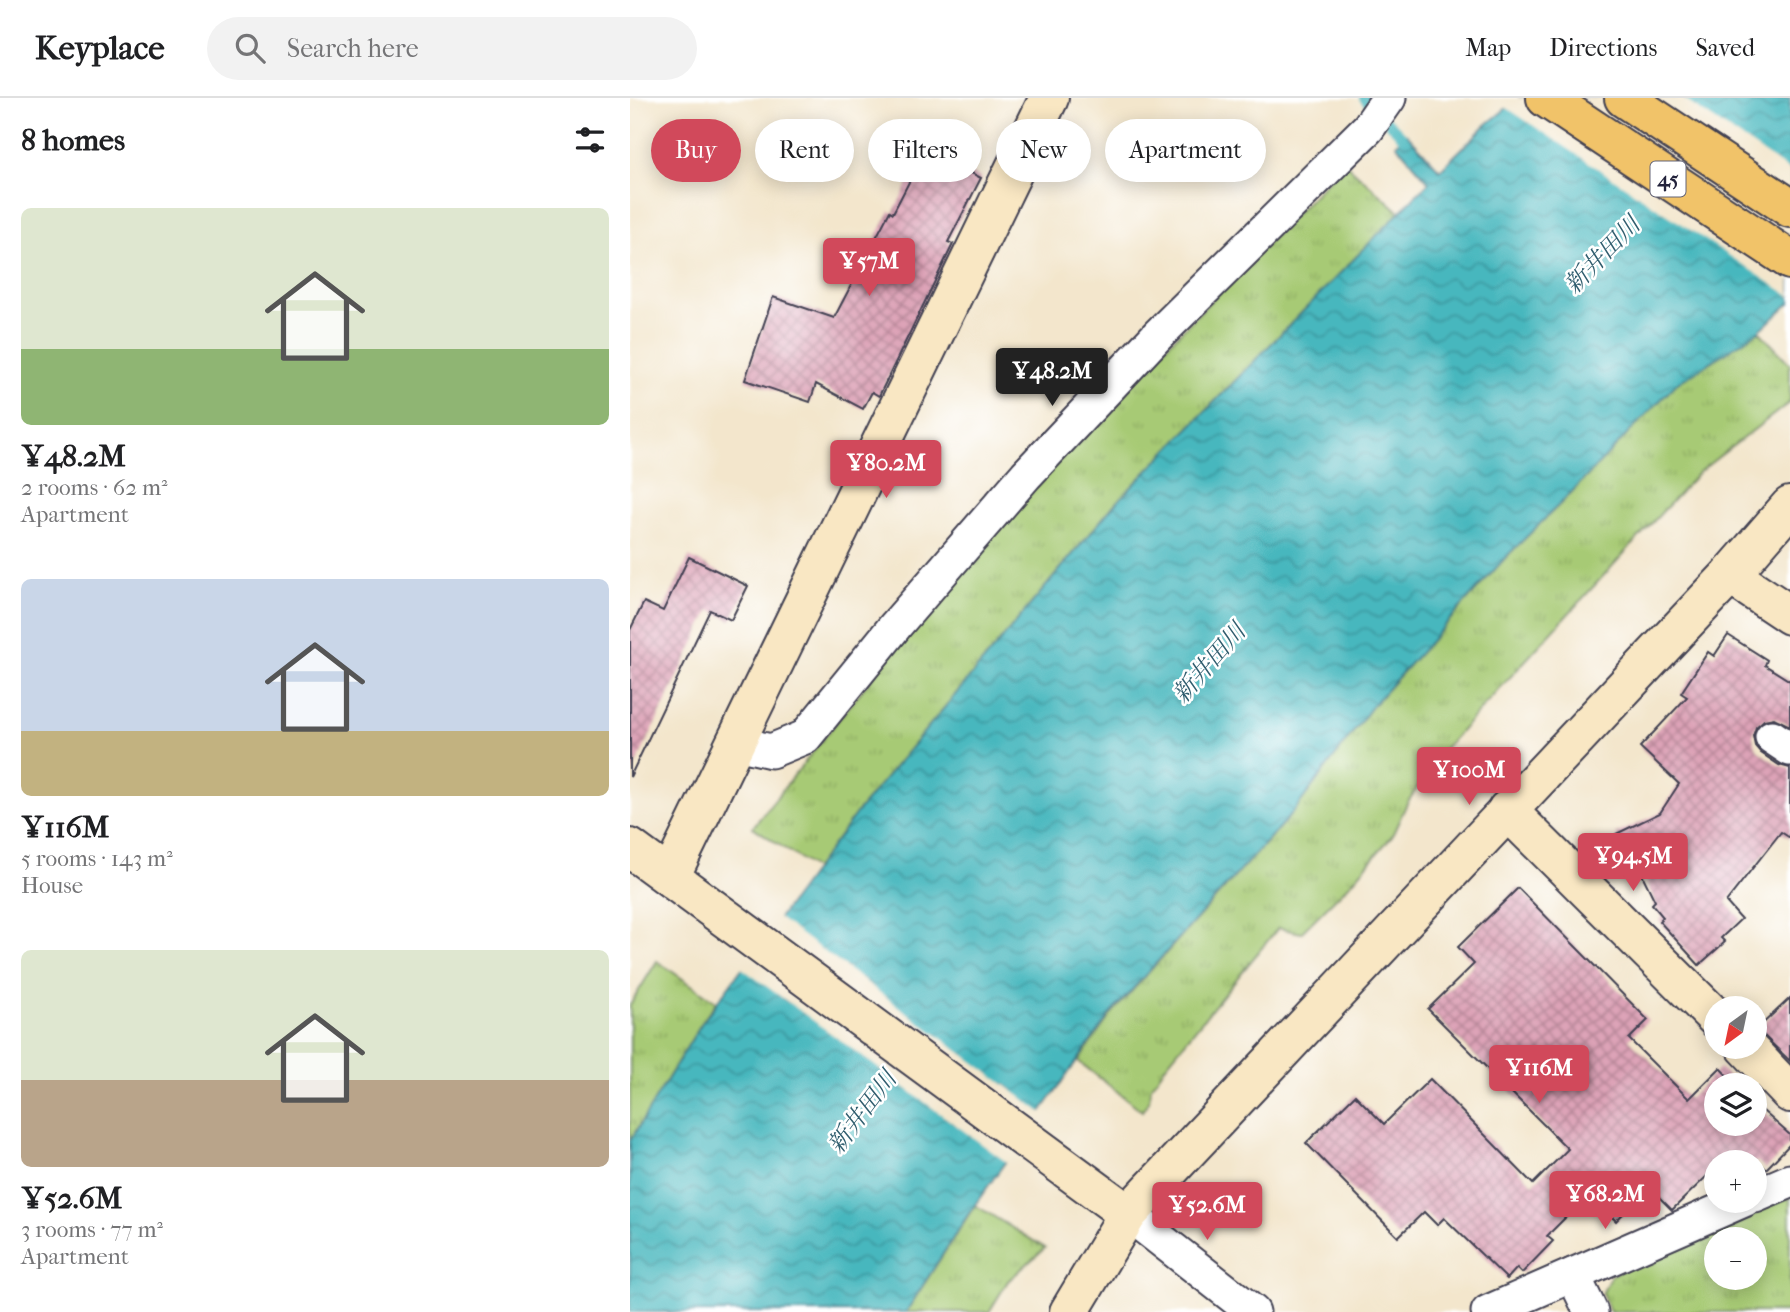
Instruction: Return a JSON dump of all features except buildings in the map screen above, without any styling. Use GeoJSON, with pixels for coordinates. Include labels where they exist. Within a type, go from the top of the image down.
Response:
{"type":"FeatureCollection","features":[{"type":"Feature","properties":{"kind":"highway","name":"45"},"geometry":{"type":"LineString","coordinates":[[1546,98],[1790,260]]}},
{"type":"Feature","properties":{"kind":"highway","name":"45"},"geometry":{"type":"LineString","coordinates":[[1624,98],[1790,208]]}},
{"type":"Feature","properties":{"kind":"street"},"geometry":{"type":"LineString","coordinates":[[670,877],[1049,98]]}},
{"type":"Feature","properties":{"kind":"street"},"geometry":{"type":"LineString","coordinates":[[736,743],[771,751],[805,737],[896,625],[1026,475],[1158,335],[1368,128],[1389,98]]}},
{"type":"Feature","properties":{"kind":"street"},"geometry":{"type":"LineString","coordinates":[[1069,1312],[1128,1214],[1730,575],[1790,506]]}},
{"type":"Feature","properties":{"kind":"street"},"geometry":{"type":"LineString","coordinates":[[1730,575],[1790,615]]}},
{"type":"Feature","properties":{"kind":"street"},"geometry":{"type":"LineString","coordinates":[[1507,810],[1704,1006]]}},
{"type":"Feature","properties":{"kind":"street"},"geometry":{"type":"LineString","coordinates":[[630,848],[1089,1184],[1253,1312]]}},
{"type":"Feature","properties":{"kind":"street"},"geometry":{"type":"LineString","coordinates":[[1757,1059],[1790,1093]]}},
{"type":"Feature","properties":{"kind":"street"},"geometry":{"type":"LineString","coordinates":[[1767,1191],[1790,1181]]}},
{"type":"Feature","properties":{"kind":"street"},"geometry":{"type":"LineString","coordinates":[[1488,1312],[1714,1213]]}},
{"type":"Feature","properties":{"kind":"street"},"geometry":{"type":"LineString","coordinates":[[1573,1275],[1591,1312]]}},
{"type":"Feature","properties":{"kind":"green space"},"geometry":{"type":"Polygon","coordinates":[[[1345,163],[1400,212],[1114,505],[857,812],[815,869],[753,827],[914,625],[1033,483],[1345,163]]]}},
{"type":"Feature","properties":{"kind":"green space"},"geometry":{"type":"Polygon","coordinates":[[[1759,331],[1790,364],[1790,402],[1699,472],[1444,749],[1407,803],[1392,836],[1353,881],[1301,933],[1278,928],[1166,1065],[1151,1087],[1149,1101],[1142,1111],[1078,1061],[1113,1012],[1294,811],[1374,704],[1506,557],[1676,384],[1759,331]]]}},
{"type":"Feature","properties":{"kind":"green space"},"geometry":{"type":"Polygon","coordinates":[[[657,961],[716,1002],[630,1141],[630,1005],[657,961]]]}},
{"type":"Feature","properties":{"kind":"green space"},"geometry":{"type":"Polygon","coordinates":[[[1790,1197],[1790,1312],[1610,1312],[1602,1294],[1611,1275],[1704,1234],[1704,1290],[1767,1290],[1767,1227],[1721,1227],[1753,1213],[1767,1213],[1767,1207],[1790,1197]]]}},
{"type":"Feature","properties":{"kind":"green space"},"geometry":{"type":"Polygon","coordinates":[[[975,1205],[1045,1248],[1008,1281],[989,1312],[906,1312],[975,1205]]]}},
{"type":"Feature","properties":{"kind":"water","name":"新井田川"},"geometry":{"type":"Polygon","coordinates":[[[1519,98],[1790,98],[1790,303],[1759,331],[1676,384],[1506,557],[1374,704],[1294,811],[1112,1012],[969,1213],[906,1312],[630,1312],[630,1141],[701,1024],[857,812],[1114,505],[1429,182],[1396,144],[1407,134],[1440,170],[1486,125],[1519,98]]]}},
{"type":"Feature","properties":{"kind":"pier"},"geometry":{"type":"Polygon","coordinates":[[[1514,98],[1682,98],[1790,171],[1790,296],[1504,106],[1514,98]]]}},
{"type":"Feature","properties":{"kind":"pier"},"geometry":{"type":"Polygon","coordinates":[[[776,916],[1044,1114],[1009,1164],[739,966],[776,916]]]}},
{"type":"Feature","properties":{"kind":"waterway"},"geometry":{"type":"LineString","coordinates":[[1364,98],[1403,137]]}}]}
